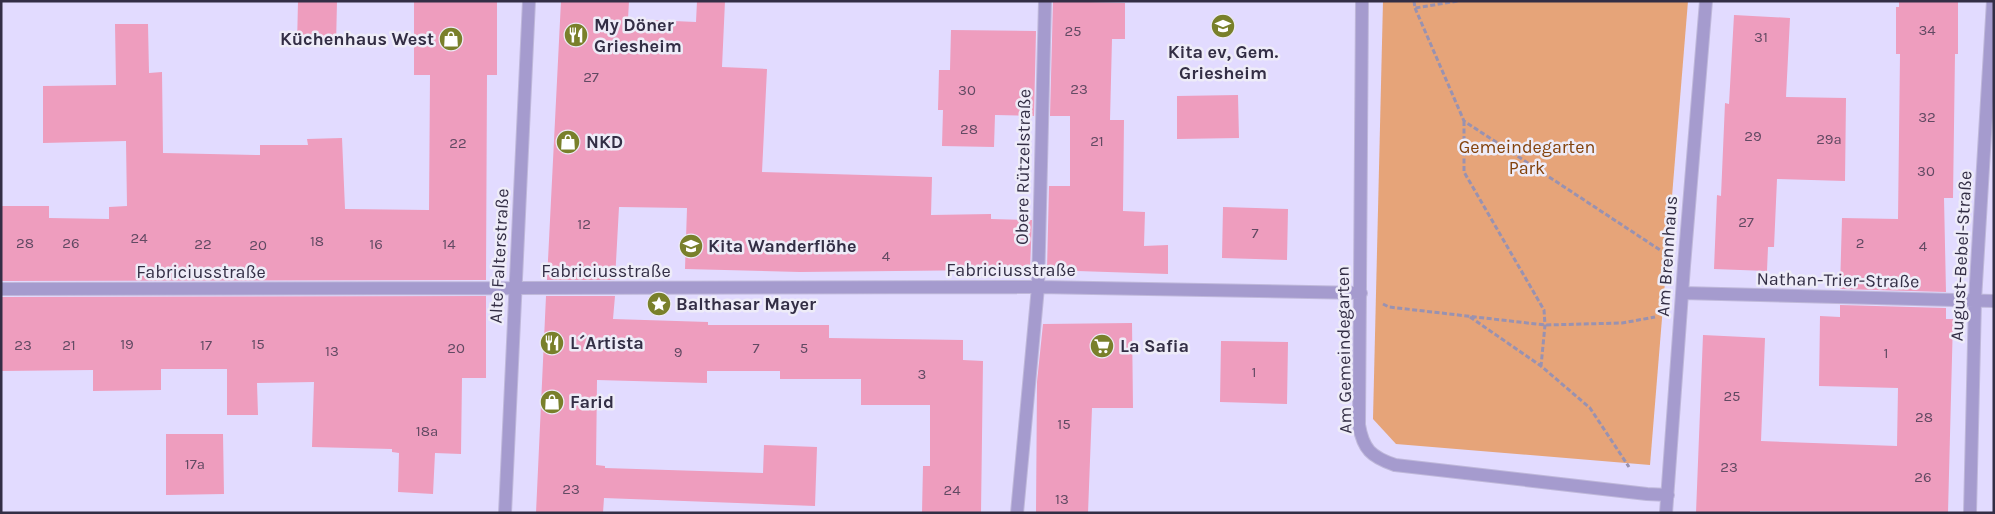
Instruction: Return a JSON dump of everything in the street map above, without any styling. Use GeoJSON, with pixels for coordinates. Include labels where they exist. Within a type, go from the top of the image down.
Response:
{"type":"FeatureCollection","features":[{"type":"Feature","properties":{"kind":"street","name":"Alte Falterstraße"},"geometry":{"type":"LineString","coordinates":[[504,513],[529,1]]}},
{"type":"Feature","properties":{"kind":"street","name":"Obere Rützelstraße"},"geometry":{"type":"LineString","coordinates":[[1017,513],[1038,287],[1045,1]]}},
{"type":"Feature","properties":{"kind":"street","name":"Am Gemeindegarten"},"geometry":{"type":"LineString","coordinates":[[1362,1],[1359,425],[1362,440],[1369,451],[1380,460],[1395,465],[1668,495]]}},
{"type":"Feature","properties":{"kind":"street","name":"Am Brennhaus"},"geometry":{"type":"LineString","coordinates":[[1666,513],[1680,313],[1706,1]]}},
{"type":"Feature","properties":{"kind":"street","name":"August-Bebel-Straße"},"geometry":{"type":"LineString","coordinates":[[1970,513],[1975,300],[1993,1]]}},
{"type":"Feature","properties":{"kind":"street","name":"Fabriciusstraße"},"geometry":{"type":"LineString","coordinates":[[1,290],[1038,287],[1360,293]]}},
{"type":"Feature","properties":{"kind":"street","name":"Nathan-Trier-Straße"},"geometry":{"type":"LineString","coordinates":[[1682,293],[1994,300]]}},
{"type":"Feature","properties":{"kind":"path"},"geometry":{"type":"LineString","coordinates":[[1414,1],[1415,8],[1464,121],[1464,172],[1544,310],[1545,325],[1541,366]]}},
{"type":"Feature","properties":{"kind":"path"},"geometry":{"type":"LineString","coordinates":[[1415,8],[1458,1]]}},
{"type":"Feature","properties":{"kind":"path"},"geometry":{"type":"LineString","coordinates":[[1464,121],[1684,266]]}},
{"type":"Feature","properties":{"kind":"path"},"geometry":{"type":"LineString","coordinates":[[1360,293],[1389,307],[1545,325],[1622,323],[1680,313]]}},
{"type":"Feature","properties":{"kind":"path"},"geometry":{"type":"LineString","coordinates":[[1470,316],[1541,366],[1590,408],[1646,494]]}},
{"type":"Feature","properties":{"kind":"green space","name":"Gemeindegarten Park"},"geometry":{"type":"Polygon","coordinates":[[[1383,1],[1688,1],[1650,465],[1396,444],[1373,419],[1383,1]]]}},
{"type":"Feature","properties":{"kind":"building"},"geometry":{"type":"Polygon","coordinates":[[[298,1],[337,1],[336,46],[297,46],[298,1]]]}},
{"type":"Feature","properties":{"kind":"building"},"geometry":{"type":"Polygon","coordinates":[[[414,1],[497,1],[497,75],[487,75],[486,280],[1,281],[1,206],[49,206],[49,218],[109,219],[109,207],[127,206],[126,141],[43,143],[43,86],[116,85],[115,24],[148,24],[149,73],[162,72],[163,153],[260,155],[260,145],[308,145],[307,139],[342,138],[345,209],[429,210],[430,75],[414,75],[414,1]]]}},
{"type":"Feature","properties":{"kind":"building"},"geometry":{"type":"Polygon","coordinates":[[[561,1],[629,1],[628,19],[696,22],[697,1],[725,1],[722,67],[767,69],[762,172],[932,177],[931,215],[991,214],[991,219],[1032,220],[1030,270],[800,272],[685,269],[687,208],[619,207],[615,280],[547,280],[561,1]]]}},
{"type":"Feature","properties":{"kind":"building"},"geometry":{"type":"Polygon","coordinates":[[[1053,1],[1125,3],[1125,39],[1112,39],[1110,120],[1124,120],[1123,211],[1145,212],[1144,246],[1168,245],[1168,274],[1047,270],[1049,186],[1070,186],[1070,116],[1050,116],[1053,1]]]}},
{"type":"Feature","properties":{"kind":"building"},"geometry":{"type":"Polygon","coordinates":[[[1899,1],[1958,1],[1958,54],[1955,54],[1953,198],[1944,198],[1946,292],[1840,289],[1842,218],[1898,219],[1900,54],[1896,54],[1896,7],[1899,7],[1899,1]]]}},
{"type":"Feature","properties":{"kind":"building"},"geometry":{"type":"Polygon","coordinates":[[[1734,15],[1790,18],[1786,97],[1846,98],[1845,181],[1777,179],[1774,247],[1768,247],[1767,271],[1714,269],[1717,195],[1721,196],[1725,103],[1729,104],[1734,15]]]}},
{"type":"Feature","properties":{"kind":"building"},"geometry":{"type":"Polygon","coordinates":[[[951,30],[1036,31],[1034,116],[995,115],[994,147],[942,146],[943,110],[938,110],[939,70],[950,70],[951,30]]]}},
{"type":"Feature","properties":{"kind":"building"},"geometry":{"type":"Polygon","coordinates":[[[1238,95],[1239,138],[1177,139],[1177,96],[1238,95]]]}},
{"type":"Feature","properties":{"kind":"building"},"geometry":{"type":"Polygon","coordinates":[[[1223,207],[1288,209],[1287,260],[1222,258],[1223,207]]]}},
{"type":"Feature","properties":{"kind":"building"},"geometry":{"type":"Polygon","coordinates":[[[486,296],[486,378],[462,378],[461,454],[435,453],[433,494],[398,492],[399,453],[392,452],[392,449],[312,447],[314,382],[257,383],[258,415],[227,415],[227,369],[161,369],[161,390],[93,391],[93,370],[1,371],[1,297],[486,296]]]}},
{"type":"Feature","properties":{"kind":"building"},"geometry":{"type":"Polygon","coordinates":[[[546,296],[615,296],[613,319],[708,322],[708,325],[829,325],[829,338],[963,340],[963,360],[983,361],[981,513],[922,513],[923,466],[930,466],[930,405],[861,405],[861,379],[780,379],[780,371],[707,371],[707,383],[597,380],[596,465],[605,466],[605,468],[763,473],[764,445],[817,447],[815,506],[604,498],[603,513],[536,513],[546,296]]]}},
{"type":"Feature","properties":{"kind":"building"},"geometry":{"type":"Polygon","coordinates":[[[1840,305],[1946,308],[1946,319],[1953,319],[1948,513],[1750,511],[1750,513],[1696,513],[1703,335],[1765,338],[1761,441],[1897,446],[1898,388],[1819,386],[1820,316],[1840,317],[1840,305]]]}},
{"type":"Feature","properties":{"kind":"building"},"geometry":{"type":"Polygon","coordinates":[[[1132,323],[1133,408],[1092,408],[1088,513],[1036,513],[1037,382],[1043,324],[1132,323]]]}},
{"type":"Feature","properties":{"kind":"building"},"geometry":{"type":"Polygon","coordinates":[[[1221,341],[1288,342],[1287,404],[1220,402],[1221,341]]]}},
{"type":"Feature","properties":{"kind":"building"},"geometry":{"type":"Polygon","coordinates":[[[166,434],[223,434],[224,494],[166,495],[166,434]]]}},
{"type":"Feature","properties":{"kind":"place","name":"Kita ev, Gem. Griesheim"},"geometry":{"type":"Point","coordinates":[1223,26]}},
{"type":"Feature","properties":{"kind":"place","name":"My Döner Griesheim"},"geometry":{"type":"Point","coordinates":[576,35]}},
{"type":"Feature","properties":{"kind":"place","name":"Küchenhaus West"},"geometry":{"type":"Point","coordinates":[451,39]}},
{"type":"Feature","properties":{"kind":"place","name":"NKD"},"geometry":{"type":"Point","coordinates":[568,142]}},
{"type":"Feature","properties":{"kind":"place","name":"Kita Wanderflöhe"},"geometry":{"type":"Point","coordinates":[691,246]}},
{"type":"Feature","properties":{"kind":"place","name":"Balthasar Mayer"},"geometry":{"type":"Point","coordinates":[659,304]}},
{"type":"Feature","properties":{"kind":"place","name":"L´Artista"},"geometry":{"type":"Point","coordinates":[552,343]}},
{"type":"Feature","properties":{"kind":"place","name":"La Safia"},"geometry":{"type":"Point","coordinates":[1102,346]}},
{"type":"Feature","properties":{"kind":"place","name":"Farid"},"geometry":{"type":"Point","coordinates":[552,402]}}]}
